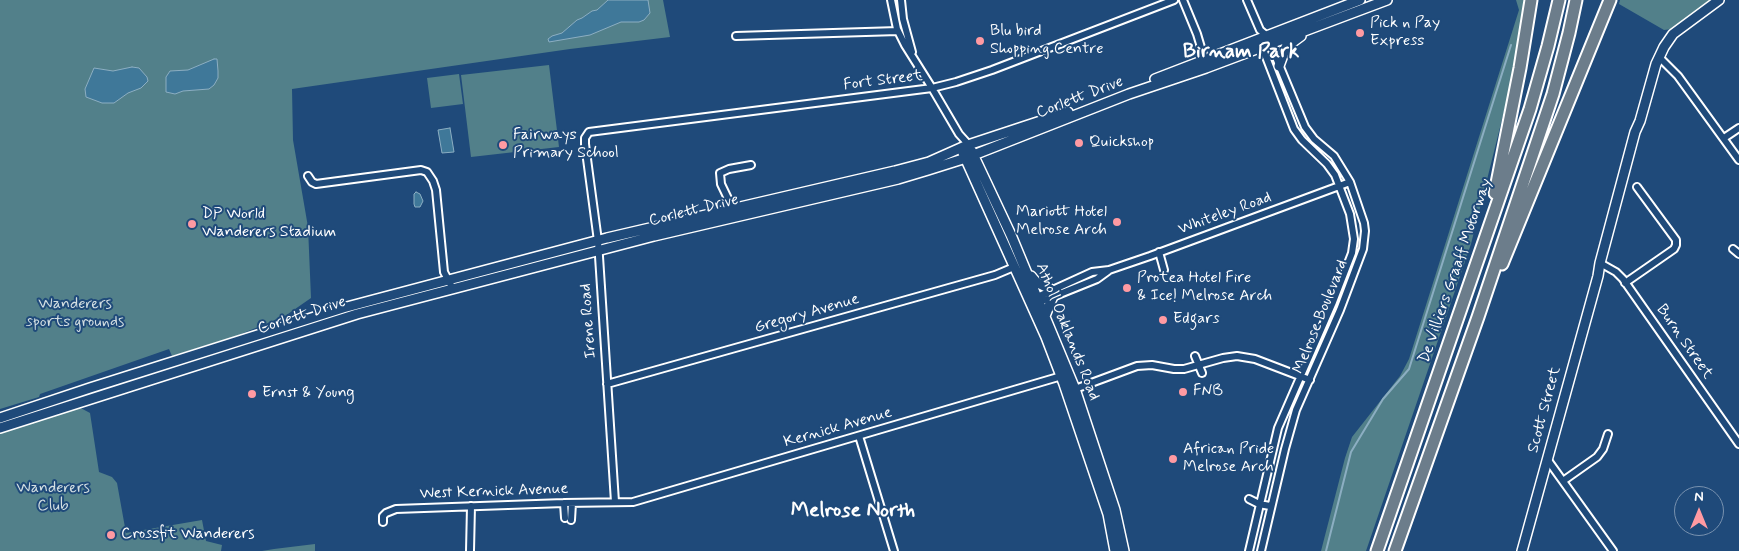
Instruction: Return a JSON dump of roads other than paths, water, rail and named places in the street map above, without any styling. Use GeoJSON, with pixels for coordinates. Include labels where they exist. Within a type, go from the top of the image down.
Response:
{"type":"FeatureCollection","features":[{"type":"Feature","properties":{"kind":"highway"},"geometry":{"type":"LineString","coordinates":[[1496,205],[1495,190],[1520,68],[1531,0]]}},
{"type":"Feature","properties":{"kind":"highway","name":"De Villiers Graaff Motorway"},"geometry":{"type":"LineString","coordinates":[[1376,551],[1530,109],[1559,0]]}},
{"type":"Feature","properties":{"kind":"highway"},"geometry":{"type":"LineString","coordinates":[[1395,551],[1478,317],[1553,94],[1576,0]]}},
{"type":"Feature","properties":{"kind":"highway"},"geometry":{"type":"LineString","coordinates":[[1478,317],[1489,297],[1610,0]]}},
{"type":"Feature","properties":{"kind":"main road","name":"Corlett Drive"},"geometry":{"type":"LineString","coordinates":[[0,418],[343,308],[598,251],[731,217],[898,179],[970,156],[1130,94],[1360,0]]}},
{"type":"Feature","properties":{"kind":"main road","name":"Corlett Drive"},"geometry":{"type":"LineString","coordinates":[[0,428],[314,326],[598,241],[895,172],[930,162],[965,146],[1069,112],[1264,39],[1314,28],[1387,0]]}},
{"type":"Feature","properties":{"kind":"main road","name":"Scott Street"},"geometry":{"type":"LineString","coordinates":[[1522,551],[1602,264],[1635,132],[1659,57],[1673,34],[1719,0]]}},
{"type":"Feature","properties":{"kind":"main road"},"geometry":{"type":"LineString","coordinates":[[1279,66],[1286,47],[1314,28]]}},
{"type":"Feature","properties":{"kind":"main road","name":"Atholl Oaklands Road"},"geometry":{"type":"LineString","coordinates":[[965,146],[1003,214],[1026,269],[1046,337],[1065,375],[1075,389],[1115,510],[1125,551]]}},
{"type":"Feature","properties":{"kind":"main road","name":"Atholl Oaklands Road"},"geometry":{"type":"LineString","coordinates":[[970,156],[1014,267],[1044,316],[1065,375],[1076,418],[1108,514],[1115,551]]}},
{"type":"Feature","properties":{"kind":"main road"},"geometry":{"type":"LineString","coordinates":[[1000,234],[1000,221],[1003,214]]}},
{"type":"Feature","properties":{"kind":"main road"},"geometry":{"type":"LineString","coordinates":[[1026,269],[1036,282],[1052,293],[1044,316]]}},
{"type":"Feature","properties":{"kind":"street","name":"Atholl Oaklands Road"},"geometry":{"type":"LineString","coordinates":[[891,0],[898,31],[905,45],[965,146]]}},
{"type":"Feature","properties":{"kind":"street","name":"Atholl Oaklands Road"},"geometry":{"type":"LineString","coordinates":[[901,0],[907,36],[914,58]]}},
{"type":"Feature","properties":{"kind":"street","name":"Fort Street"},"geometry":{"type":"LineString","coordinates":[[585,138],[589,132],[594,130],[932,88],[992,70],[1174,0]]}},
{"type":"Feature","properties":{"kind":"street"},"geometry":{"type":"LineString","coordinates":[[1183,0],[1205,61]]}},
{"type":"Feature","properties":{"kind":"street"},"geometry":{"type":"LineString","coordinates":[[1247,0],[1264,39]]}},
{"type":"Feature","properties":{"kind":"street"},"geometry":{"type":"LineString","coordinates":[[736,36],[898,31]]}},
{"type":"Feature","properties":{"kind":"street","name":"Melrose Boulevard"},"geometry":{"type":"LineString","coordinates":[[1261,551],[1270,506],[1296,410],[1340,310],[1365,240],[1364,223],[1350,182],[1334,156],[1314,139],[1308,131],[1279,66],[1264,39]]}},
{"type":"Feature","properties":{"kind":"street","name":"Melrose Boulevard"},"geometry":{"type":"LineString","coordinates":[[1248,551],[1278,428],[1333,302],[1354,246],[1353,224],[1339,185],[1331,168],[1298,135],[1286,112],[1264,39]]}},
{"type":"Feature","properties":{"kind":"street"},"geometry":{"type":"LineString","coordinates":[[1659,57],[1678,76],[1739,160]]}},
{"type":"Feature","properties":{"kind":"street"},"geometry":{"type":"LineString","coordinates":[[1724,138],[1739,128]]}},
{"type":"Feature","properties":{"kind":"street","name":"Irene Road"},"geometry":{"type":"LineString","coordinates":[[585,138],[598,241],[615,502]]}},
{"type":"Feature","properties":{"kind":"street"},"geometry":{"type":"LineString","coordinates":[[732,209],[723,189],[720,173],[729,169],[751,165]]}},
{"type":"Feature","properties":{"kind":"street"},"geometry":{"type":"LineString","coordinates":[[308,176],[316,184],[421,170],[427,172],[436,190],[444,272],[451,284]]}},
{"type":"Feature","properties":{"kind":"street","name":"Whiteley Road"},"geometry":{"type":"LineString","coordinates":[[1034,301],[1092,272],[1109,270],[1350,182]]}},
{"type":"Feature","properties":{"kind":"street"},"geometry":{"type":"LineString","coordinates":[[1625,283],[1674,249],[1676,245],[1676,240],[1638,187]]}},
{"type":"Feature","properties":{"kind":"street"},"geometry":{"type":"LineString","coordinates":[[1733,249],[1739,254]]}},
{"type":"Feature","properties":{"kind":"street"},"geometry":{"type":"LineString","coordinates":[[1159,252],[1164,270]]}},
{"type":"Feature","properties":{"kind":"street","name":"Burn Street"},"geometry":{"type":"LineString","coordinates":[[1602,264],[1616,272],[1625,283],[1739,444]]}},
{"type":"Feature","properties":{"kind":"street","name":"Gregory Avenue"},"geometry":{"type":"LineString","coordinates":[[606,384],[995,275],[1014,267]]}},
{"type":"Feature","properties":{"kind":"street"},"geometry":{"type":"LineString","coordinates":[[1195,356],[1202,374]]}},
{"type":"Feature","properties":{"kind":"street"},"geometry":{"type":"LineString","coordinates":[[1075,389],[1137,366],[1152,365],[1179,369],[1228,357],[1247,357],[1261,360],[1310,380]]}},
{"type":"Feature","properties":{"kind":"street","name":"Kernick Avenue"},"geometry":{"type":"LineString","coordinates":[[615,502],[627,503],[642,500],[1065,375]]}},
{"type":"Feature","properties":{"kind":"street"},"geometry":{"type":"LineString","coordinates":[[1563,481],[1598,457],[1608,434]]}},
{"type":"Feature","properties":{"kind":"street"},"geometry":{"type":"LineString","coordinates":[[859,436],[894,551]]}},
{"type":"Feature","properties":{"kind":"street"},"geometry":{"type":"LineString","coordinates":[[1547,460],[1613,551]]}},
{"type":"Feature","properties":{"kind":"street"},"geometry":{"type":"LineString","coordinates":[[1249,498],[1259,504],[1270,506]]}},
{"type":"Feature","properties":{"kind":"street","name":"West Kernick Avenue"},"geometry":{"type":"LineString","coordinates":[[383,522],[383,516],[386,512],[396,509],[615,502]]}},
{"type":"Feature","properties":{"kind":"street"},"geometry":{"type":"LineString","coordinates":[[564,503],[568,519],[572,503]]}},
{"type":"Feature","properties":{"kind":"street"},"geometry":{"type":"LineString","coordinates":[[470,551],[471,506]]}},
{"type":"Feature","properties":{"kind":"water"},"geometry":{"type":"Polygon","coordinates":[[[608,0],[648,0],[650,13],[644,20],[639,22],[621,22],[590,35],[549,42],[548,39],[552,36],[562,33],[577,20],[597,10],[608,0]]]}},
{"type":"Feature","properties":{"kind":"water"},"geometry":{"type":"Polygon","coordinates":[[[217,59],[218,78],[209,89],[183,91],[175,94],[166,92],[166,77],[170,71],[188,70],[217,59]]]}},
{"type":"Feature","properties":{"kind":"water"},"geometry":{"type":"Polygon","coordinates":[[[132,67],[139,68],[147,77],[148,81],[141,88],[128,93],[114,103],[102,103],[86,97],[85,89],[94,68],[113,71],[132,67]]]}},
{"type":"Feature","properties":{"kind":"water"},"geometry":{"type":"Polygon","coordinates":[[[450,128],[454,152],[442,153],[438,130],[450,128]]]}},
{"type":"Feature","properties":{"kind":"water"},"geometry":{"type":"Polygon","coordinates":[[[416,192],[420,194],[423,201],[420,207],[415,207],[414,204],[414,194],[416,192]]]}},
{"type":"Feature","properties":{"kind":"waterway"},"geometry":{"type":"LineString","coordinates":[[1326,551],[1351,452],[1383,399],[1409,369],[1511,45]]}},
{"type":"Feature","properties":{"kind":"place","name":"Pick n Pay Express"},"geometry":{"type":"Point","coordinates":[1360,33]}},
{"type":"Feature","properties":{"kind":"place","name":"Blu bird Shopping Centre"},"geometry":{"type":"Point","coordinates":[980,41]}},
{"type":"Feature","properties":{"kind":"place","name":"Quickshop"},"geometry":{"type":"Point","coordinates":[1079,143]}},
{"type":"Feature","properties":{"kind":"place","name":"Fairways Primary School"},"geometry":{"type":"Point","coordinates":[503,145]}},
{"type":"Feature","properties":{"kind":"place","name":"Mariott Hotel Melrose Arch"},"geometry":{"type":"Point","coordinates":[1117,222]}},
{"type":"Feature","properties":{"kind":"place","name":"DP World Wanderers Stadium"},"geometry":{"type":"Point","coordinates":[192,224]}},
{"type":"Feature","properties":{"kind":"place","name":"Protea Hotel Fire & Ice! Melrose Arch"},"geometry":{"type":"Point","coordinates":[1127,288]}},
{"type":"Feature","properties":{"kind":"place","name":"Edgars"},"geometry":{"type":"Point","coordinates":[1163,320]}},
{"type":"Feature","properties":{"kind":"place","name":"FNB"},"geometry":{"type":"Point","coordinates":[1183,392]}},
{"type":"Feature","properties":{"kind":"place","name":"Ernst & Young"},"geometry":{"type":"Point","coordinates":[252,394]}},
{"type":"Feature","properties":{"kind":"place","name":"African Pride Melrose Arch"},"geometry":{"type":"Point","coordinates":[1173,459]}},
{"type":"Feature","properties":{"kind":"place","name":"Crossfit Wanderers"},"geometry":{"type":"Point","coordinates":[111,535]}},
{"type":"Feature","properties":{"kind":"district","name":"Birnam Park"},"geometry":{"type":"Point","coordinates":[1241,53]}},
{"type":"Feature","properties":{"kind":"district","name":"Melrose North"},"geometry":{"type":"Point","coordinates":[853,512]}},
{"type":"Feature","properties":{"kind":"park label","name":"Wanderers sports grounds"},"geometry":{"type":"Point","coordinates":[75,314]}},
{"type":"Feature","properties":{"kind":"park label","name":"Wanderers Club"},"geometry":{"type":"Point","coordinates":[53,498]}}]}
